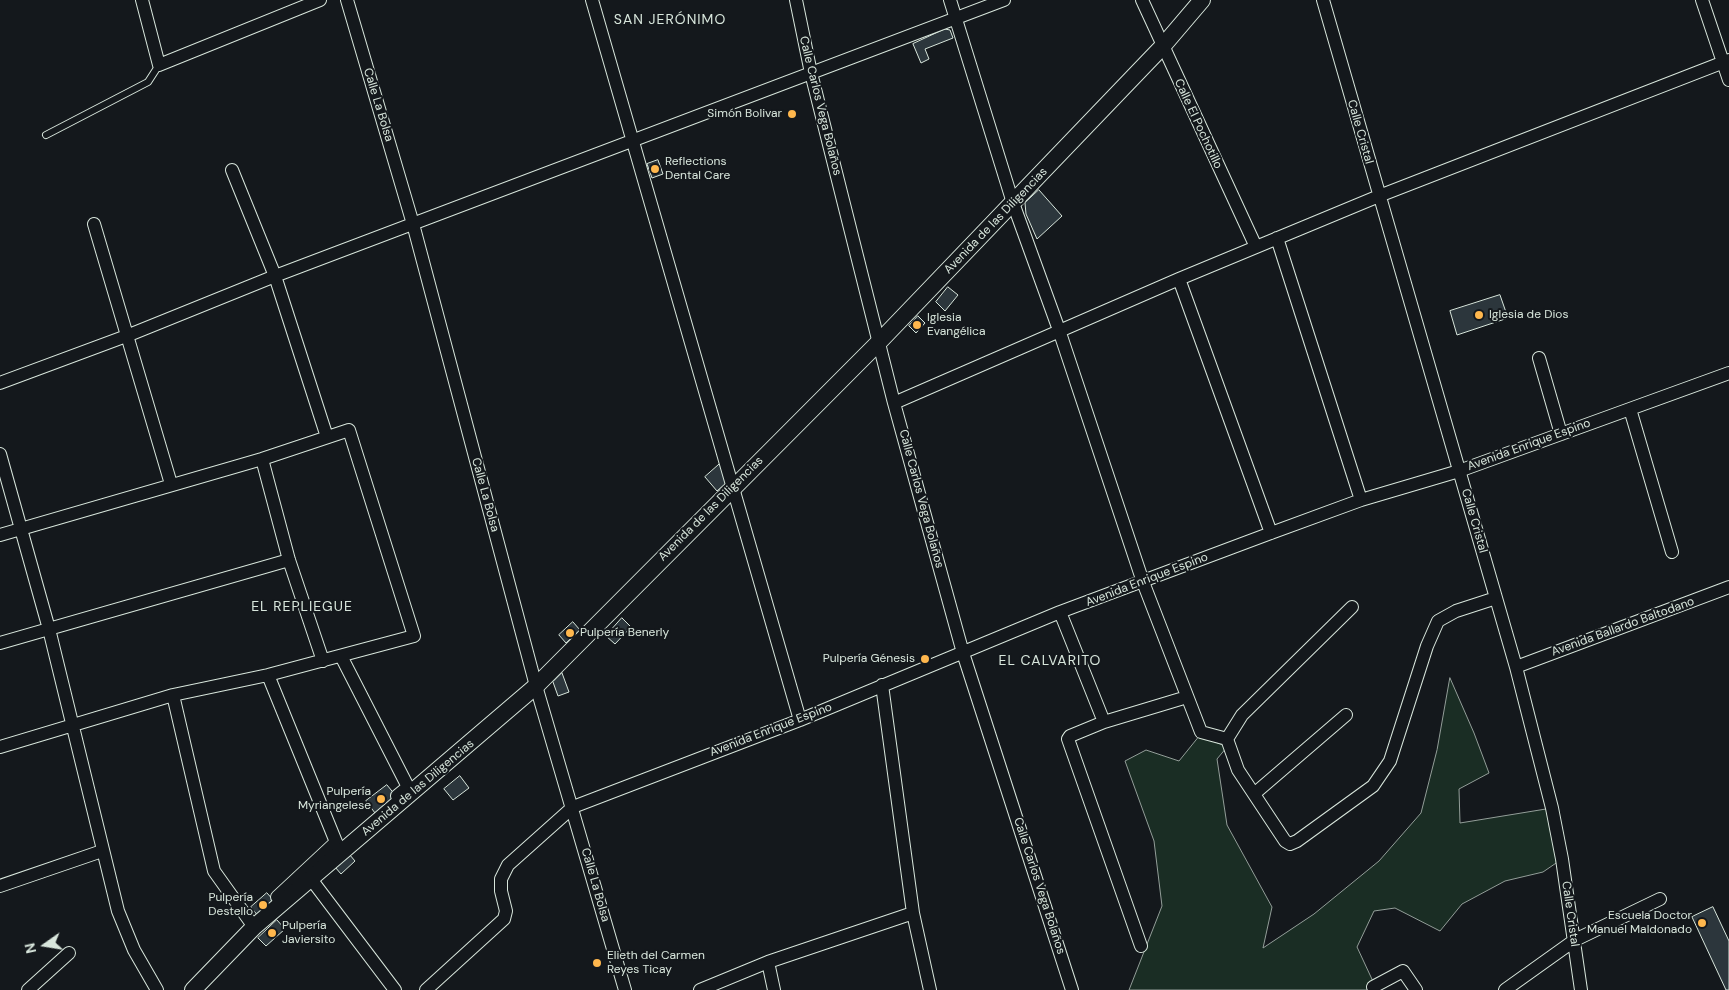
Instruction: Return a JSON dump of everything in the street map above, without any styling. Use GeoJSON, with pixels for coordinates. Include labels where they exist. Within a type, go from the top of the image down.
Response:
{"type":"FeatureCollection","features":[{"type":"Feature","properties":{"kind":"street"},"geometry":{"type":"LineString","coordinates":[[142,0],[159,65],[320,0]]}},
{"type":"Feature","properties":{"kind":"street","name":"Calle La Bolsa"},"geometry":{"type":"LineString","coordinates":[[347,0],[413,224],[536,686],[626,990]]}},
{"type":"Feature","properties":{"kind":"street"},"geometry":{"type":"LineString","coordinates":[[592,0],[800,720]]}},
{"type":"Feature","properties":{"kind":"street","name":"Calle Carlos Vega Bolaños"},"geometry":{"type":"LineString","coordinates":[[796,0],[811,73],[894,403],[963,653],[1072,990]]}},
{"type":"Feature","properties":{"kind":"street"},"geometry":{"type":"LineString","coordinates":[[950,0],[1014,203],[1059,330],[1143,582],[1201,732],[1227,740]]}},
{"type":"Feature","properties":{"kind":"street"},"geometry":{"type":"LineString","coordinates":[[0,383],[129,335],[275,276],[634,142],[1004,0]]}},
{"type":"Feature","properties":{"kind":"street","name":"Calle El Pochotillo"},"geometry":{"type":"LineString","coordinates":[[1142,0],[1162,48],[1256,247]]}},
{"type":"Feature","properties":{"kind":"street","name":"Avenida de las Diligencias"},"geometry":{"type":"LineString","coordinates":[[193,990],[254,927],[311,879],[339,847],[536,686],[879,342],[1014,203],[1162,48],[1202,0]]}},
{"type":"Feature","properties":{"kind":"street","name":"Calle Cristal"},"geometry":{"type":"LineString","coordinates":[[1323,0],[1516,667],[1552,808],[1581,990]]}},
{"type":"Feature","properties":{"kind":"street"},"geometry":{"type":"LineString","coordinates":[[1702,0],[1726,61],[1729,80]]}},
{"type":"Feature","properties":{"kind":"street"},"geometry":{"type":"LineString","coordinates":[[894,403],[1059,330],[1379,196],[1726,61]]}},
{"type":"Feature","properties":{"kind":"street"},"geometry":{"type":"LineString","coordinates":[[232,170],[275,276],[327,437]]}},
{"type":"Feature","properties":{"kind":"street"},"geometry":{"type":"LineString","coordinates":[[94,224],[129,335],[171,484]]}},
{"type":"Feature","properties":{"kind":"street"},"geometry":{"type":"LineString","coordinates":[[1277,238],[1361,500]]}},
{"type":"Feature","properties":{"kind":"street"},"geometry":{"type":"LineString","coordinates":[[1179,279],[1271,533]]}},
{"type":"Feature","properties":{"kind":"street"},"geometry":{"type":"LineString","coordinates":[[1540,358],[1561,434]]}},
{"type":"Feature","properties":{"kind":"street","name":"Avenida Enrique Espino"},"geometry":{"type":"LineString","coordinates":[[573,807],[800,720],[1060,612],[1361,500],[1459,471],[1729,373]]}},
{"type":"Feature","properties":{"kind":"street"},"geometry":{"type":"LineString","coordinates":[[1630,408],[1672,552]]}},
{"type":"Feature","properties":{"kind":"street"},"geometry":{"type":"LineString","coordinates":[[0,535],[262,459],[349,430],[414,636],[268,675],[173,695],[0,747]]}},
{"type":"Feature","properties":{"kind":"street"},"geometry":{"type":"LineString","coordinates":[[0,454],[49,629],[118,911],[134,950],[157,990]]}},
{"type":"Feature","properties":{"kind":"street"},"geometry":{"type":"LineString","coordinates":[[262,459],[290,560],[323,661]]}},
{"type":"Feature","properties":{"kind":"street"},"geometry":{"type":"LineString","coordinates":[[0,643],[290,560]]}},
{"type":"Feature","properties":{"kind":"street","name":"Avenida Ballardo Baltodano"},"geometry":{"type":"LineString","coordinates":[[1516,667],[1729,587]]}},
{"type":"Feature","properties":{"kind":"street"},"geometry":{"type":"LineString","coordinates":[[1227,740],[1238,770],[1285,841],[1290,844],[1297,841],[1373,786],[1390,761],[1427,646],[1438,620],[1456,611],[1496,598]]}},
{"type":"Feature","properties":{"kind":"street"},"geometry":{"type":"LineString","coordinates":[[1227,740],[1242,715],[1352,608]]}},
{"type":"Feature","properties":{"kind":"street"},"geometry":{"type":"LineString","coordinates":[[1060,612],[1104,722]]}},
{"type":"Feature","properties":{"kind":"street"},"geometry":{"type":"LineString","coordinates":[[341,656],[408,787],[355,831]]}},
{"type":"Feature","properties":{"kind":"street"},"geometry":{"type":"LineString","coordinates":[[268,675],[339,847],[277,897]]}},
{"type":"Feature","properties":{"kind":"street"},"geometry":{"type":"LineString","coordinates":[[882,685],[914,913],[930,990]]}},
{"type":"Feature","properties":{"kind":"street"},"geometry":{"type":"LineString","coordinates":[[173,695],[214,871],[254,927]]}},
{"type":"Feature","properties":{"kind":"street"},"geometry":{"type":"LineString","coordinates":[[1141,946],[1068,742],[1070,736],[1104,722],[1187,697]]}},
{"type":"Feature","properties":{"kind":"street"},"geometry":{"type":"LineString","coordinates":[[1254,794],[1346,715]]}},
{"type":"Feature","properties":{"kind":"street"},"geometry":{"type":"LineString","coordinates":[[426,990],[504,919],[506,911],[501,891],[501,879],[508,865],[573,807]]}},
{"type":"Feature","properties":{"kind":"street"},"geometry":{"type":"LineString","coordinates":[[0,886],[102,851]]}},
{"type":"Feature","properties":{"kind":"street"},"geometry":{"type":"LineString","coordinates":[[311,879],[395,990]]}},
{"type":"Feature","properties":{"kind":"street"},"geometry":{"type":"LineString","coordinates":[[1505,990],[1574,940],[1660,899]]}},
{"type":"Feature","properties":{"kind":"street"},"geometry":{"type":"LineString","coordinates":[[700,990],[768,962],[914,913]]}},
{"type":"Feature","properties":{"kind":"street"},"geometry":{"type":"LineString","coordinates":[[28,990],[69,953]]}},
{"type":"Feature","properties":{"kind":"street"},"geometry":{"type":"LineString","coordinates":[[768,962],[774,990]]}},
{"type":"Feature","properties":{"kind":"street"},"geometry":{"type":"LineString","coordinates":[[1373,987],[1403,971],[1416,990]]}},
{"type":"Feature","properties":{"kind":"lane"},"geometry":{"type":"LineString","coordinates":[[46,135],[148,82],[159,65]]}},
{"type":"Feature","properties":{"kind":"green space"},"geometry":{"type":"Polygon","coordinates":[[[1450,678],[1489,773],[1459,789],[1460,823],[1552,808],[1562,859],[1543,872],[1505,881],[1462,904],[1440,931],[1395,908],[1374,911],[1357,947],[1377,990],[1129,990],[1162,906],[1154,841],[1125,761],[1146,750],[1179,761],[1200,735],[1227,747],[1217,759],[1227,825],[1272,907],[1263,948],[1314,914],[1379,861],[1421,813],[1437,750],[1450,678]]]}},
{"type":"Feature","properties":{"kind":"building"},"geometry":{"type":"Polygon","coordinates":[[[945,29],[950,30],[953,38],[925,49],[929,59],[921,63],[913,44],[945,29]]]}},
{"type":"Feature","properties":{"kind":"building","name":"Reflections Dental Care"},"geometry":{"type":"Polygon","coordinates":[[[658,160],[663,174],[652,178],[647,164],[658,160]]]}},
{"type":"Feature","properties":{"kind":"building"},"geometry":{"type":"Polygon","coordinates":[[[1039,190],[1062,216],[1037,239],[1026,214],[1025,203],[1039,190]]]}},
{"type":"Feature","properties":{"kind":"building"},"geometry":{"type":"Polygon","coordinates":[[[948,287],[958,295],[945,311],[936,302],[948,287]]]}},
{"type":"Feature","properties":{"kind":"building","name":"Iglesia de Dios"},"geometry":{"type":"Polygon","coordinates":[[[1500,295],[1508,318],[1457,335],[1450,311],[1500,295]]]}},
{"type":"Feature","properties":{"kind":"building","name":"Iglesia Evangélica"},"geometry":{"type":"Polygon","coordinates":[[[918,316],[925,323],[916,333],[909,326],[918,316]]]}},
{"type":"Feature","properties":{"kind":"building"},"geometry":{"type":"Polygon","coordinates":[[[723,461],[727,482],[717,491],[705,477],[723,461]]]}},
{"type":"Feature","properties":{"kind":"building"},"geometry":{"type":"Polygon","coordinates":[[[622,618],[631,627],[615,644],[606,636],[622,618]]]}},
{"type":"Feature","properties":{"kind":"building","name":"Pulpería Benerly"},"geometry":{"type":"Polygon","coordinates":[[[573,622],[580,630],[566,643],[559,635],[573,622]]]}},
{"type":"Feature","properties":{"kind":"building"},"geometry":{"type":"Polygon","coordinates":[[[562,673],[569,692],[558,696],[553,682],[562,673]]]}},
{"type":"Feature","properties":{"kind":"building"},"geometry":{"type":"Polygon","coordinates":[[[460,776],[469,788],[453,800],[444,789],[460,776]]]}},
{"type":"Feature","properties":{"kind":"building","name":"Pulpería Myriangelese"},"geometry":{"type":"Polygon","coordinates":[[[387,785],[396,796],[375,813],[366,801],[387,785]]]}},
{"type":"Feature","properties":{"kind":"building"},"geometry":{"type":"Polygon","coordinates":[[[349,854],[355,861],[341,874],[335,867],[349,854]]]}},
{"type":"Feature","properties":{"kind":"building","name":"Pulpería Destello"},"geometry":{"type":"Polygon","coordinates":[[[267,893],[275,902],[258,916],[251,907],[267,893]]]}},
{"type":"Feature","properties":{"kind":"building"},"geometry":{"type":"Polygon","coordinates":[[[1713,907],[1729,941],[1729,990],[1726,990],[1692,917],[1713,907]]]}},
{"type":"Feature","properties":{"kind":"building","name":"Pulpería Javiersito"},"geometry":{"type":"Polygon","coordinates":[[[277,920],[285,929],[266,946],[258,938],[277,920]]]}},
{"type":"Feature","properties":{"kind":"place","name":"Simón Bolivar"},"geometry":{"type":"Point","coordinates":[792,114]}},
{"type":"Feature","properties":{"kind":"place","name":"Reflections Dental Care"},"geometry":{"type":"Point","coordinates":[655,169]}},
{"type":"Feature","properties":{"kind":"place","name":"Iglesia de Dios"},"geometry":{"type":"Point","coordinates":[1479,315]}},
{"type":"Feature","properties":{"kind":"place","name":"Iglesia Evangélica"},"geometry":{"type":"Point","coordinates":[917,325]}},
{"type":"Feature","properties":{"kind":"place","name":"Pulpería Benerly"},"geometry":{"type":"Point","coordinates":[570,633]}},
{"type":"Feature","properties":{"kind":"place","name":"Pulpería Génesis"},"geometry":{"type":"Point","coordinates":[925,659]}},
{"type":"Feature","properties":{"kind":"place","name":"Pulpería Myriangelese"},"geometry":{"type":"Point","coordinates":[381,799]}},
{"type":"Feature","properties":{"kind":"place","name":"Pulpería Destello"},"geometry":{"type":"Point","coordinates":[263,905]}},
{"type":"Feature","properties":{"kind":"place","name":"Escuela Doctor Manuel Maldonado"},"geometry":{"type":"Point","coordinates":[1702,923]}},
{"type":"Feature","properties":{"kind":"place","name":"Pulpería Javiersito"},"geometry":{"type":"Point","coordinates":[272,933]}},
{"type":"Feature","properties":{"kind":"place","name":"Elieth del Carmen Reyes Ticay"},"geometry":{"type":"Point","coordinates":[597,963]}},
{"type":"Feature","properties":{"kind":"district","name":"SAN JERÓNIMO"},"geometry":{"type":"Point","coordinates":[670,20]}},
{"type":"Feature","properties":{"kind":"district","name":"EL REPLIEGUE"},"geometry":{"type":"Point","coordinates":[302,607]}},
{"type":"Feature","properties":{"kind":"district","name":"EL CALVARITO"},"geometry":{"type":"Point","coordinates":[1050,661]}}]}
